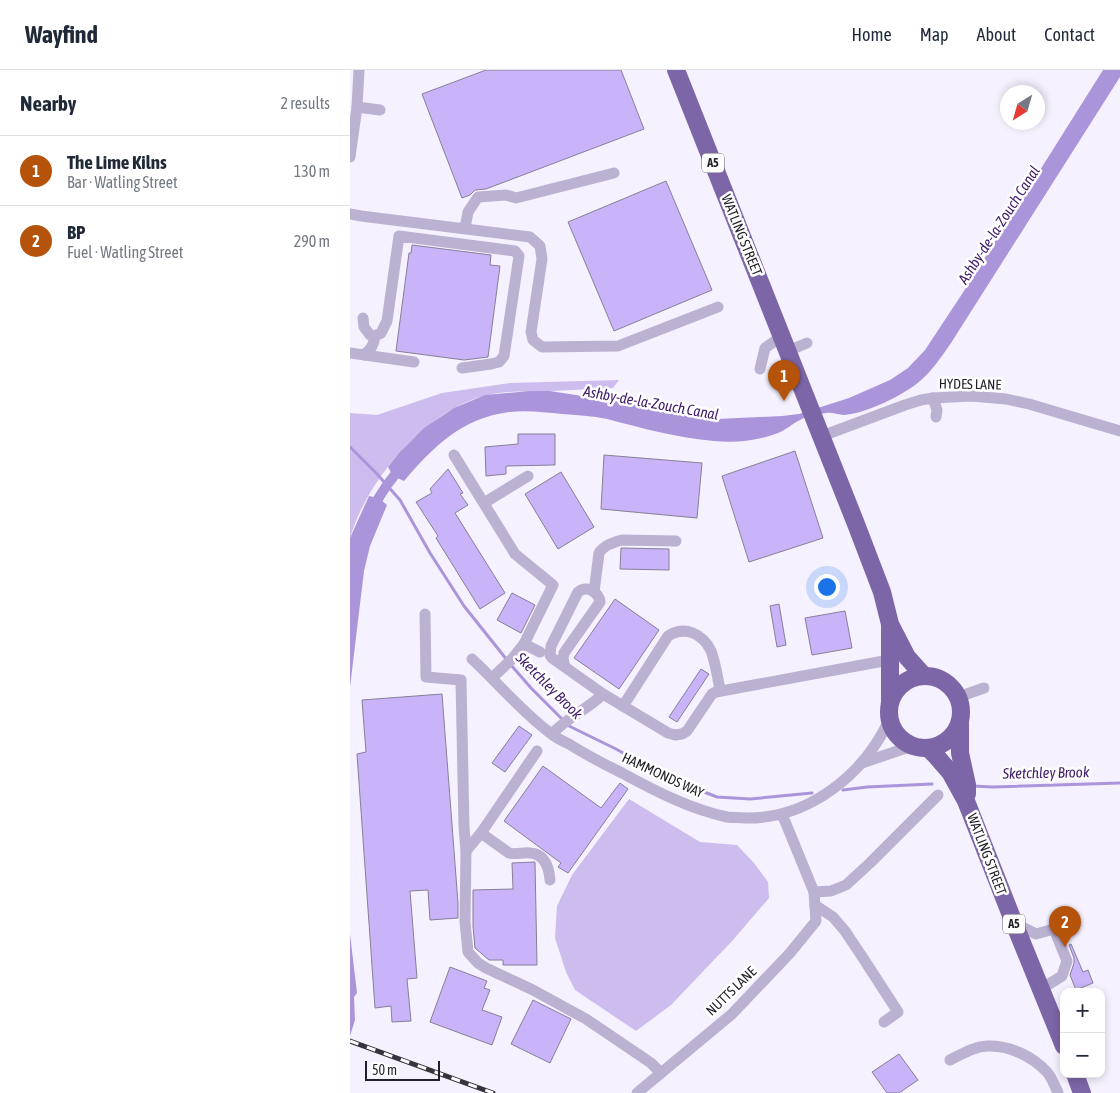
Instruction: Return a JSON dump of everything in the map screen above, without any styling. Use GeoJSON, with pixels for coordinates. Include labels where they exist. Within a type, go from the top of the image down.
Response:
{"type":"FeatureCollection","features":[{"type":"Feature","properties":{"kind":"highway","name":"WATLING STREET"},"geometry":{"type":"LineString","coordinates":[[676,70],[819,430]]}},
{"type":"Feature","properties":{"kind":"highway","name":"A5"},"geometry":{"type":"LineString","coordinates":[[819,430],[882,592],[890,624],[907,658],[924,676],[935,677],[952,688],[961,706],[960,722]]}},
{"type":"Feature","properties":{"kind":"highway","name":"A5"},"geometry":{"type":"LineString","coordinates":[[890,624],[890,710],[894,730],[902,739],[920,747]]}},
{"type":"Feature","properties":{"kind":"highway"},"geometry":{"type":"LineString","coordinates":[[890,710],[895,692],[913,678],[924,676]]}},
{"type":"Feature","properties":{"kind":"highway","name":"WATLING STREET"},"geometry":{"type":"LineString","coordinates":[[960,722],[960,753],[967,786],[966,801]]}},
{"type":"Feature","properties":{"kind":"highway"},"geometry":{"type":"LineString","coordinates":[[920,747],[938,746],[948,740],[960,722]]}},
{"type":"Feature","properties":{"kind":"highway","name":"WATLING STREET"},"geometry":{"type":"LineString","coordinates":[[920,747],[937,756],[950,772],[966,801],[1060,1036]]}},
{"type":"Feature","properties":{"kind":"highway"},"geometry":{"type":"LineString","coordinates":[[1076,1078],[1082,1093]]}},
{"type":"Feature","properties":{"kind":"street"},"geometry":{"type":"LineString","coordinates":[[350,152],[357,107],[359,70]]}},
{"type":"Feature","properties":{"kind":"street"},"geometry":{"type":"LineString","coordinates":[[357,107],[380,110]]}},
{"type":"Feature","properties":{"kind":"street"},"geometry":{"type":"LineString","coordinates":[[465,228],[468,212],[478,197],[506,194],[516,198],[614,173]]}},
{"type":"Feature","properties":{"kind":"street"},"geometry":{"type":"LineString","coordinates":[[350,214],[530,237],[540,246],[542,259],[531,332],[533,340],[542,347],[618,346],[718,307]]}},
{"type":"Feature","properties":{"kind":"street"},"geometry":{"type":"LineString","coordinates":[[363,318],[364,327],[370,335],[375,336],[381,333],[387,321],[399,236],[514,251],[518,256],[504,356],[500,362],[462,368]]}},
{"type":"Feature","properties":{"kind":"street"},"geometry":{"type":"LineString","coordinates":[[364,355],[371,350],[375,336]]}},
{"type":"Feature","properties":{"kind":"street"},"geometry":{"type":"LineString","coordinates":[[760,369],[765,348],[785,343],[807,343]]}},
{"type":"Feature","properties":{"kind":"street"},"geometry":{"type":"LineString","coordinates":[[350,353],[414,362]]}},
{"type":"Feature","properties":{"kind":"street","name":"HYDES LANE"},"geometry":{"type":"LineString","coordinates":[[819,430],[933,398],[971,396],[1006,399],[1029,404],[1120,431]]}},
{"type":"Feature","properties":{"kind":"street"},"geometry":{"type":"LineString","coordinates":[[933,398],[937,410],[936,417]]}},
{"type":"Feature","properties":{"kind":"street"},"geometry":{"type":"LineString","coordinates":[[454,455],[515,554],[553,585],[524,644],[495,675]]}},
{"type":"Feature","properties":{"kind":"street"},"geometry":{"type":"LineString","coordinates":[[484,503],[528,476]]}},
{"type":"Feature","properties":{"kind":"street"},"geometry":{"type":"LineString","coordinates":[[594,592],[598,553],[603,548],[622,540],[676,541]]}},
{"type":"Feature","properties":{"kind":"street"},"geometry":{"type":"LineString","coordinates":[[565,667],[564,653],[600,602],[600,599],[594,592],[585,588],[578,592],[551,646],[550,655],[552,658],[602,694],[661,730],[675,735],[687,731],[712,694],[720,690],[889,660]]}},
{"type":"Feature","properties":{"kind":"street"},"geometry":{"type":"LineString","coordinates":[[425,614],[426,678],[461,680],[468,952],[486,968],[519,983],[586,1019],[651,1063],[661,1074]]}},
{"type":"Feature","properties":{"kind":"street"},"geometry":{"type":"LineString","coordinates":[[622,706],[668,636],[680,630],[688,631],[705,642],[711,652],[720,690]]}},
{"type":"Feature","properties":{"kind":"street"},"geometry":{"type":"LineString","coordinates":[[524,644],[540,652]]}},
{"type":"Feature","properties":{"kind":"street","name":"HAMMONDS WAY"},"geometry":{"type":"LineString","coordinates":[[472,659],[495,675],[526,712],[555,731],[635,780],[699,810],[729,817],[759,818],[782,814],[818,800],[837,786],[862,763],[878,741],[890,710]]}},
{"type":"Feature","properties":{"kind":"street"},"geometry":{"type":"LineString","coordinates":[[958,697],[984,688]]}},
{"type":"Feature","properties":{"kind":"street"},"geometry":{"type":"LineString","coordinates":[[555,731],[602,694]]}},
{"type":"Feature","properties":{"kind":"street","name":"HAMMONDS WAY"},"geometry":{"type":"LineString","coordinates":[[862,763],[920,747]]}},
{"type":"Feature","properties":{"kind":"street"},"geometry":{"type":"LineString","coordinates":[[466,851],[537,750]]}},
{"type":"Feature","properties":{"kind":"street"},"geometry":{"type":"LineString","coordinates":[[814,892],[831,891],[846,885],[938,795]]}},
{"type":"Feature","properties":{"kind":"street","name":"NUTTS LANE"},"geometry":{"type":"LineString","coordinates":[[637,1093],[732,1014],[790,953],[816,921],[814,892],[782,814]]}},
{"type":"Feature","properties":{"kind":"street"},"geometry":{"type":"LineString","coordinates":[[481,832],[509,853],[530,853],[540,856],[546,861],[550,880]]}},
{"type":"Feature","properties":{"kind":"street"},"geometry":{"type":"LineString","coordinates":[[815,905],[833,917],[863,958],[898,1012],[884,1022]]}},
{"type":"Feature","properties":{"kind":"street"},"geometry":{"type":"LineString","coordinates":[[1014,923],[1036,934],[1054,929],[1067,961],[1062,976],[1041,988]]}},
{"type":"Feature","properties":{"kind":"street"},"geometry":{"type":"LineString","coordinates":[[950,1060],[970,1050],[986,1046],[1003,1047],[1020,1052],[1047,1073],[1054,1082],[1055,1092]]}},
{"type":"Feature","properties":{"kind":"shaded area"},"geometry":{"type":"Polygon","coordinates":[[[1103,70],[1120,70],[1120,77],[951,343],[929,373],[904,392],[884,403],[853,414],[828,413],[813,415],[770,436],[754,440],[730,442],[687,438],[596,417],[522,411],[509,412],[492,415],[477,421],[450,436],[426,457],[404,481],[393,476],[388,467],[424,428],[454,408],[485,395],[550,391],[627,403],[696,418],[717,419],[799,414],[849,398],[890,380],[908,368],[925,350],[1103,70]]]}},
{"type":"Feature","properties":{"kind":"shaded area"},"geometry":{"type":"Polygon","coordinates":[[[619,380],[613,388],[500,393],[483,396],[461,405],[440,417],[419,433],[384,472],[358,516],[350,538],[350,413],[377,415],[442,393],[510,383],[619,380]]]}},
{"type":"Feature","properties":{"kind":"shaded area"},"geometry":{"type":"Polygon","coordinates":[[[369,496],[379,498],[387,505],[370,546],[364,571],[350,687],[350,538],[369,496]]]}},
{"type":"Feature","properties":{"kind":"shaded area"},"geometry":{"type":"Polygon","coordinates":[[[629,799],[700,842],[737,845],[768,882],[769,898],[733,940],[671,1005],[636,1031],[575,990],[566,972],[555,938],[557,906],[572,875],[629,799]]]}},
{"type":"Feature","properties":{"kind":"shaded area"},"geometry":{"type":"Polygon","coordinates":[[[350,934],[357,993],[354,997],[355,1020],[350,1036],[350,934]]]}},
{"type":"Feature","properties":{"kind":"building"},"geometry":{"type":"Polygon","coordinates":[[[486,70],[621,70],[644,129],[486,189],[475,190],[470,195],[462,198],[422,94],[486,70]]]}},
{"type":"Feature","properties":{"kind":"building"},"geometry":{"type":"Polygon","coordinates":[[[666,181],[712,290],[614,331],[568,222],[666,181]]]}},
{"type":"Feature","properties":{"kind":"building"},"geometry":{"type":"Polygon","coordinates":[[[412,245],[491,255],[490,265],[500,266],[488,357],[464,360],[396,351],[409,253],[411,253],[412,245]]]}},
{"type":"Feature","properties":{"kind":"building"},"geometry":{"type":"Polygon","coordinates":[[[518,434],[555,434],[555,465],[506,466],[506,474],[486,476],[485,447],[518,444],[518,434]]]}},
{"type":"Feature","properties":{"kind":"building"},"geometry":{"type":"Polygon","coordinates":[[[795,451],[823,538],[749,562],[722,476],[795,451]]]}},
{"type":"Feature","properties":{"kind":"building"},"geometry":{"type":"Polygon","coordinates":[[[604,455],[702,463],[697,518],[601,509],[604,455]]]}},
{"type":"Feature","properties":{"kind":"building"},"geometry":{"type":"Polygon","coordinates":[[[448,469],[463,493],[460,494],[468,505],[455,513],[505,593],[480,609],[416,502],[432,493],[430,489],[448,469]]]}},
{"type":"Feature","properties":{"kind":"building"},"geometry":{"type":"Polygon","coordinates":[[[561,472],[594,527],[558,549],[525,494],[561,472]]]}},
{"type":"Feature","properties":{"kind":"building"},"geometry":{"type":"Polygon","coordinates":[[[621,548],[669,549],[669,570],[620,569],[621,548]]]}},
{"type":"Feature","properties":{"kind":"building"},"geometry":{"type":"Polygon","coordinates":[[[512,593],[535,605],[521,633],[497,620],[512,593]]]}},
{"type":"Feature","properties":{"kind":"building"},"geometry":{"type":"Polygon","coordinates":[[[615,599],[659,630],[619,689],[574,658],[615,599]]]}},
{"type":"Feature","properties":{"kind":"building"},"geometry":{"type":"Polygon","coordinates":[[[779,604],[786,645],[777,647],[770,606],[779,604]]]}},
{"type":"Feature","properties":{"kind":"building"},"geometry":{"type":"Polygon","coordinates":[[[845,611],[852,648],[812,655],[805,618],[845,611]]]}},
{"type":"Feature","properties":{"kind":"building"},"geometry":{"type":"Polygon","coordinates":[[[701,669],[709,674],[677,722],[669,717],[701,669]]]}},
{"type":"Feature","properties":{"kind":"building"},"geometry":{"type":"Polygon","coordinates":[[[442,694],[458,918],[430,920],[428,890],[410,891],[417,978],[407,979],[411,1021],[392,1022],[391,1006],[375,1008],[357,754],[366,752],[362,700],[442,694]]]}},
{"type":"Feature","properties":{"kind":"building"},"geometry":{"type":"Polygon","coordinates":[[[519,726],[532,735],[505,772],[492,763],[519,726]]]}},
{"type":"Feature","properties":{"kind":"building"},"geometry":{"type":"Polygon","coordinates":[[[543,766],[601,808],[620,783],[628,789],[568,873],[558,867],[561,863],[504,821],[543,766]]]}},
{"type":"Feature","properties":{"kind":"building"},"geometry":{"type":"Polygon","coordinates":[[[535,862],[537,965],[503,965],[503,960],[489,960],[475,948],[473,890],[513,889],[512,863],[535,862]]]}},
{"type":"Feature","properties":{"kind":"building"},"geometry":{"type":"Polygon","coordinates":[[[1071,944],[1083,972],[1088,970],[1093,983],[1081,988],[1075,988],[1070,975],[1074,958],[1069,945],[1071,944]]]}},
{"type":"Feature","properties":{"kind":"building"},"geometry":{"type":"Polygon","coordinates":[[[450,967],[487,981],[484,988],[490,990],[482,1010],[502,1017],[492,1045],[430,1022],[450,967]]]}},
{"type":"Feature","properties":{"kind":"building"},"geometry":{"type":"Polygon","coordinates":[[[533,1000],[571,1019],[550,1063],[511,1044],[533,1000]]]}},
{"type":"Feature","properties":{"kind":"building"},"geometry":{"type":"Polygon","coordinates":[[[899,1054],[918,1080],[899,1093],[887,1093],[872,1072],[899,1054]]]}},
{"type":"Feature","properties":{"kind":"waterway","name":"Sketchley Brook"},"geometry":{"type":"LineString","coordinates":[[350,447],[400,500],[430,553],[464,606],[507,660]]}},
{"type":"Feature","properties":{"kind":"waterway","name":"Ashby-de-la-Zouch Canal"},"geometry":{"type":"LineString","coordinates":[[373,508],[386,486],[402,467]]}},
{"type":"Feature","properties":{"kind":"waterway","name":"Sketchley Brook"},"geometry":{"type":"LineString","coordinates":[[511,665],[563,720]]}},
{"type":"Feature","properties":{"kind":"waterway","name":"Sketchley Brook"},"geometry":{"type":"LineString","coordinates":[[567,725],[616,749],[666,777],[717,797],[750,799],[812,793]]}},
{"type":"Feature","properties":{"kind":"waterway","name":"Sketchley Brook"},"geometry":{"type":"LineString","coordinates":[[973,786],[1120,783]]}},
{"type":"Feature","properties":{"kind":"waterway","name":"Sketchley Brook"},"geometry":{"type":"LineString","coordinates":[[843,790],[932,784]]}},
{"type":"Feature","properties":{"kind":"railway"},"geometry":{"type":"LineString","coordinates":[[350,1041],[493,1093]]}},
{"type":"Feature","properties":{"kind":"place","name":"The Lime Kilns"},"geometry":{"type":"Point","coordinates":[784,401]}},
{"type":"Feature","properties":{"kind":"place","name":"BP"},"geometry":{"type":"Point","coordinates":[1065,947]}}]}
